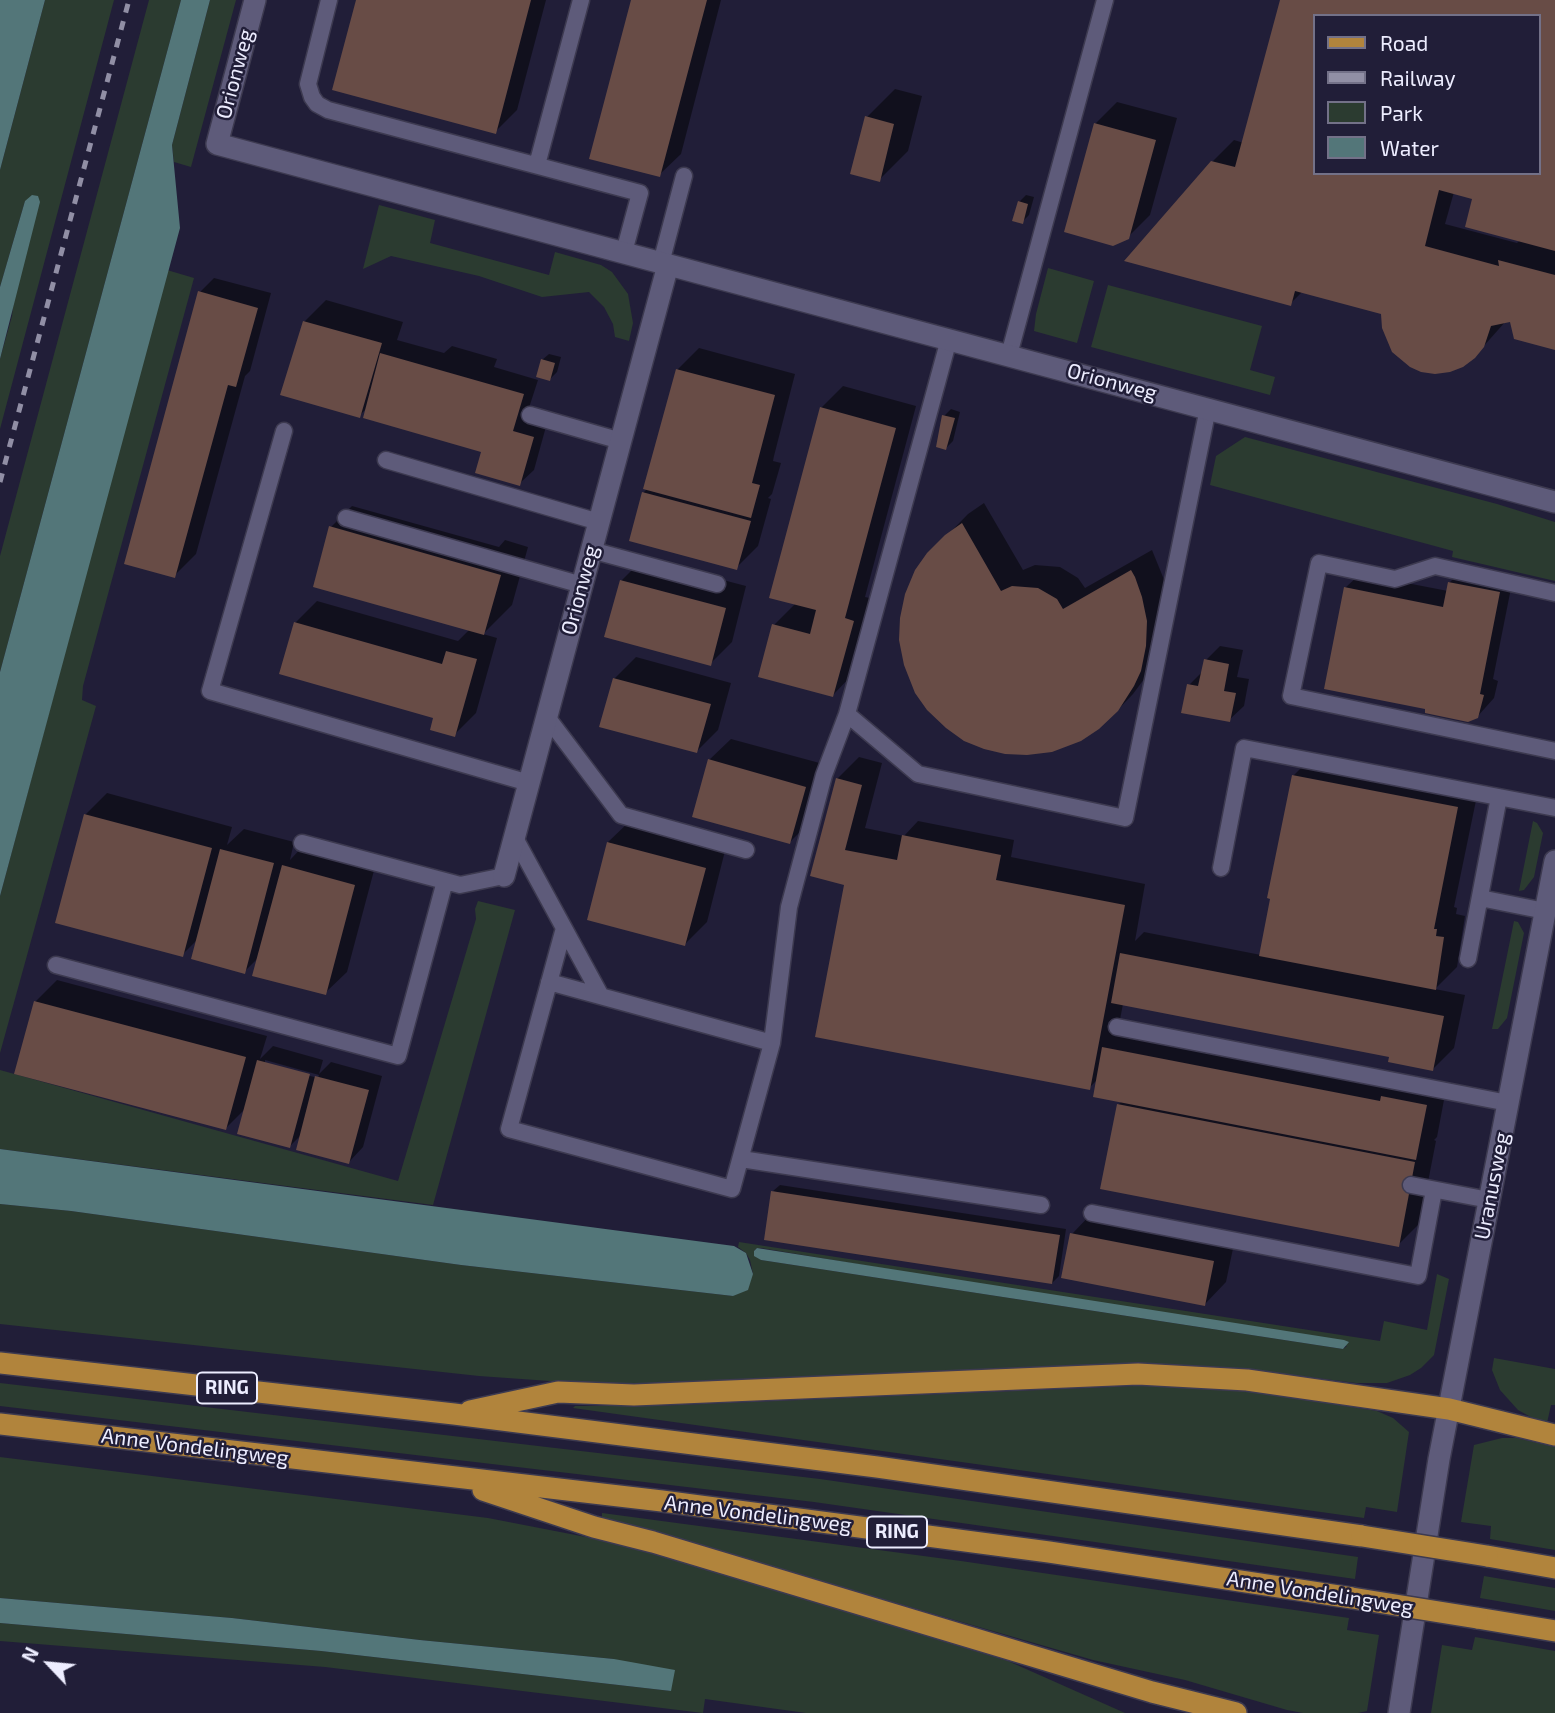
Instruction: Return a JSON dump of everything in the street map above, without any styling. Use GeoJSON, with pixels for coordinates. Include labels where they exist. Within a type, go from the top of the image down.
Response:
{"type":"FeatureCollection","features":[{"type":"Feature","properties":{"kind":"main road","name":"RING"},"geometry":{"type":"LineString","coordinates":[[0,1363],[454,1414],[877,1467],[1362,1536],[1555,1567]]}},
{"type":"Feature","properties":{"kind":"main road"},"geometry":{"type":"LineString","coordinates":[[454,1414],[558,1392],[634,1395],[1138,1374],[1247,1380],[1449,1409],[1555,1435]]}},
{"type":"Feature","properties":{"kind":"main road","name":"Anne Vondelingweg"},"geometry":{"type":"LineString","coordinates":[[0,1424],[662,1501],[1049,1552],[1555,1631]]}},
{"type":"Feature","properties":{"kind":"main road"},"geometry":{"type":"LineString","coordinates":[[441,1476],[594,1527],[653,1542],[1152,1692],[1236,1713]]}},
{"type":"Feature","properties":{"kind":"street","name":"Orionweg"},"geometry":{"type":"LineString","coordinates":[[255,0],[216,144],[1555,502]]}},
{"type":"Feature","properties":{"kind":"street","name":"Orionweg"},"geometry":{"type":"LineString","coordinates":[[504,876],[621,441],[664,264]]}},
{"type":"Feature","properties":{"kind":"street","name":"Uranusweg"},"geometry":{"type":"LineString","coordinates":[[1399,1713],[1430,1511],[1555,862]]}},
{"type":"Feature","properties":{"kind":"lane"},"geometry":{"type":"LineString","coordinates":[[329,0],[308,84],[317,103],[328,110],[640,192],[624,252]]}},
{"type":"Feature","properties":{"kind":"lane"},"geometry":{"type":"LineString","coordinates":[[537,165],[581,0]]}},
{"type":"Feature","properties":{"kind":"lane"},"geometry":{"type":"LineString","coordinates":[[1009,355],[1105,0]]}},
{"type":"Feature","properties":{"kind":"lane"},"geometry":{"type":"LineString","coordinates":[[664,264],[684,176]]}},
{"type":"Feature","properties":{"kind":"lane"},"geometry":{"type":"LineString","coordinates":[[564,928],[509,1129],[732,1189],[772,1042],[789,907],[824,775],[847,714],[949,339]]}},
{"type":"Feature","properties":{"kind":"lane"},"geometry":{"type":"LineString","coordinates":[[847,714],[918,774],[1125,818],[1208,408]]}},
{"type":"Feature","properties":{"kind":"lane"},"geometry":{"type":"LineString","coordinates":[[530,415],[621,441]]}},
{"type":"Feature","properties":{"kind":"lane"},"geometry":{"type":"LineString","coordinates":[[284,432],[210,691],[529,783]]}},
{"type":"Feature","properties":{"kind":"lane"},"geometry":{"type":"LineString","coordinates":[[386,460],[599,522]]}},
{"type":"Feature","properties":{"kind":"lane"},"geometry":{"type":"LineString","coordinates":[[346,518],[582,585]]}},
{"type":"Feature","properties":{"kind":"lane"},"geometry":{"type":"LineString","coordinates":[[591,550],[717,584]]}},
{"type":"Feature","properties":{"kind":"lane"},"geometry":{"type":"LineString","coordinates":[[1555,593],[1435,566],[1395,579],[1319,563],[1291,696],[1555,751]]}},
{"type":"Feature","properties":{"kind":"lane"},"geometry":{"type":"LineString","coordinates":[[547,717],[621,815],[746,850]]}},
{"type":"Feature","properties":{"kind":"lane"},"geometry":{"type":"LineString","coordinates":[[1221,868],[1244,748],[1555,808]]}},
{"type":"Feature","properties":{"kind":"lane"},"geometry":{"type":"LineString","coordinates":[[1468,960],[1499,797]]}},
{"type":"Feature","properties":{"kind":"lane"},"geometry":{"type":"LineString","coordinates":[[515,838],[601,996]]}},
{"type":"Feature","properties":{"kind":"lane"},"geometry":{"type":"LineString","coordinates":[[302,844],[460,885],[504,876]]}},
{"type":"Feature","properties":{"kind":"lane"},"geometry":{"type":"LineString","coordinates":[[56,965],[398,1056],[445,881]]}},
{"type":"Feature","properties":{"kind":"lane"},"geometry":{"type":"LineString","coordinates":[[1480,898],[1545,911]]}},
{"type":"Feature","properties":{"kind":"lane"},"geometry":{"type":"LineString","coordinates":[[549,982],[772,1042]]}},
{"type":"Feature","properties":{"kind":"lane"},"geometry":{"type":"LineString","coordinates":[[1117,1027],[1508,1103]]}},
{"type":"Feature","properties":{"kind":"lane"},"geometry":{"type":"LineString","coordinates":[[741,1159],[1041,1205]]}},
{"type":"Feature","properties":{"kind":"lane"},"geometry":{"type":"LineString","coordinates":[[1411,1185],[1489,1200]]}},
{"type":"Feature","properties":{"kind":"lane"},"geometry":{"type":"LineString","coordinates":[[1092,1213],[1418,1276],[1434,1189]]}},
{"type":"Feature","properties":{"kind":"green space"},"geometry":{"type":"Polygon","coordinates":[[[45,0],[114,0],[0,429],[0,359],[12,316],[25,201],[0,287],[0,170],[45,0]]]}},
{"type":"Feature","properties":{"kind":"green space"},"geometry":{"type":"Polygon","coordinates":[[[149,0],[181,0],[0,672],[0,556],[149,0]]]}},
{"type":"Feature","properties":{"kind":"green space"},"geometry":{"type":"Polygon","coordinates":[[[210,0],[236,0],[191,167],[174,162],[172,145],[210,0]]]}},
{"type":"Feature","properties":{"kind":"green space"},"geometry":{"type":"Polygon","coordinates":[[[379,205],[435,220],[430,243],[549,275],[555,252],[601,265],[612,272],[628,294],[633,323],[629,341],[615,337],[613,324],[604,307],[589,292],[542,297],[479,276],[391,256],[363,269],[379,205]]]}},
{"type":"Feature","properties":{"kind":"green space"},"geometry":{"type":"Polygon","coordinates":[[[1048,268],[1094,281],[1077,343],[1034,331],[1048,268]]]}},
{"type":"Feature","properties":{"kind":"green space"},"geometry":{"type":"Polygon","coordinates":[[[167,270],[194,278],[83,686],[82,700],[96,706],[0,1053],[0,896],[167,270]]]}},
{"type":"Feature","properties":{"kind":"green space"},"geometry":{"type":"Polygon","coordinates":[[[1108,285],[1262,326],[1250,370],[1275,377],[1270,395],[1091,347],[1108,285]]]}},
{"type":"Feature","properties":{"kind":"green space"},"geometry":{"type":"Polygon","coordinates":[[[1245,437],[1555,522],[1555,581],[1452,557],[1453,551],[1210,485],[1216,456],[1245,437]]]}},
{"type":"Feature","properties":{"kind":"green space"},"geometry":{"type":"Polygon","coordinates":[[[1533,821],[1543,833],[1534,877],[1524,890],[1519,891],[1533,821]]]}},
{"type":"Feature","properties":{"kind":"green space"},"geometry":{"type":"Polygon","coordinates":[[[478,901],[515,910],[433,1205],[0,1149],[0,1070],[398,1181],[476,919],[478,901]]]}},
{"type":"Feature","properties":{"kind":"green space"},"geometry":{"type":"Polygon","coordinates":[[[1514,921],[1518,922],[1524,933],[1507,1018],[1498,1029],[1492,1029],[1514,921]]]}},
{"type":"Feature","properties":{"kind":"green space"},"geometry":{"type":"Polygon","coordinates":[[[0,1204],[71,1211],[461,1265],[733,1296],[753,1274],[750,1260],[738,1247],[739,1242],[1380,1341],[1384,1321],[1427,1330],[1437,1274],[1449,1279],[1434,1355],[1410,1375],[1387,1383],[1356,1383],[1245,1369],[1143,1363],[662,1384],[592,1384],[479,1376],[0,1324],[0,1204]],[[761,1248],[754,1251],[761,1260],[1343,1349],[1347,1346],[761,1248]]]}},
{"type":"Feature","properties":{"kind":"green space"},"geometry":{"type":"Polygon","coordinates":[[[1494,1358],[1555,1369],[1555,1405],[1551,1405],[1547,1423],[1518,1410],[1500,1390],[1492,1370],[1494,1358]]]}},
{"type":"Feature","properties":{"kind":"green space"},"geometry":{"type":"Polygon","coordinates":[[[0,1383],[820,1479],[1358,1557],[1355,1579],[814,1502],[0,1406],[0,1383]]]}},
{"type":"Feature","properties":{"kind":"green space"},"geometry":{"type":"Polygon","coordinates":[[[1157,1385],[1260,1392],[1377,1411],[1393,1418],[1409,1432],[1397,1512],[1366,1507],[1364,1518],[573,1408],[575,1406],[655,1406],[1157,1385]]]}},
{"type":"Feature","properties":{"kind":"green space"},"geometry":{"type":"Polygon","coordinates":[[[1502,1438],[1517,1438],[1555,1447],[1555,1550],[1490,1539],[1491,1526],[1461,1522],[1474,1445],[1502,1438]]]}},
{"type":"Feature","properties":{"kind":"green space"},"geometry":{"type":"Polygon","coordinates":[[[0,1457],[488,1518],[627,1545],[1008,1661],[1125,1713],[806,1713],[705,1699],[703,1713],[325,1667],[0,1641],[0,1623],[321,1651],[671,1691],[614,1659],[232,1618],[0,1598],[0,1457]]]}},
{"type":"Feature","properties":{"kind":"green space"},"geometry":{"type":"Polygon","coordinates":[[[602,1513],[961,1561],[1349,1618],[1347,1630],[1379,1635],[1367,1711],[1303,1713],[1185,1680],[1093,1660],[602,1518],[602,1513]]]}},
{"type":"Feature","properties":{"kind":"green space"},"geometry":{"type":"Polygon","coordinates":[[[1484,1576],[1555,1588],[1555,1611],[1480,1598],[1484,1576]]]}},
{"type":"Feature","properties":{"kind":"green space"},"geometry":{"type":"Polygon","coordinates":[[[1475,1637],[1555,1651],[1555,1713],[1431,1713],[1442,1645],[1472,1650],[1475,1637]]]}},
{"type":"Feature","properties":{"kind":"water"},"geometry":{"type":"Polygon","coordinates":[[[0,0],[45,0],[0,170],[0,0]]]}},
{"type":"Feature","properties":{"kind":"water"},"geometry":{"type":"Polygon","coordinates":[[[181,0],[210,0],[172,145],[180,228],[0,896],[0,672],[181,0]]]}},
{"type":"Feature","properties":{"kind":"water"},"geometry":{"type":"Polygon","coordinates":[[[32,195],[38,196],[40,202],[0,359],[0,287],[25,201],[32,195]]]}},
{"type":"Feature","properties":{"kind":"water"},"geometry":{"type":"Polygon","coordinates":[[[0,1149],[734,1246],[746,1253],[753,1274],[748,1290],[733,1296],[461,1265],[71,1211],[0,1204],[0,1149]]]}},
{"type":"Feature","properties":{"kind":"water"},"geometry":{"type":"Polygon","coordinates":[[[757,1248],[1349,1342],[1343,1349],[761,1260],[754,1256],[757,1248]]]}},
{"type":"Feature","properties":{"kind":"water"},"geometry":{"type":"Polygon","coordinates":[[[0,1598],[232,1618],[614,1659],[675,1670],[671,1691],[321,1651],[0,1623],[0,1598]]]}},
{"type":"Feature","properties":{"kind":"building"},"geometry":{"type":"Polygon","coordinates":[[[356,0],[531,0],[496,134],[332,90],[356,0]]]}},
{"type":"Feature","properties":{"kind":"building"},"geometry":{"type":"Polygon","coordinates":[[[631,0],[707,0],[660,177],[589,159],[631,0]]]}},
{"type":"Feature","properties":{"kind":"building"},"geometry":{"type":"Polygon","coordinates":[[[1280,0],[1555,0],[1555,251],[1465,227],[1472,199],[1439,190],[1425,246],[1499,266],[1498,260],[1555,275],[1555,350],[1514,339],[1510,322],[1491,326],[1484,347],[1463,367],[1435,374],[1421,372],[1410,367],[1392,352],[1382,328],[1381,314],[1295,291],[1291,306],[1124,261],[1211,161],[1235,167],[1280,0]]]}},
{"type":"Feature","properties":{"kind":"building"},"geometry":{"type":"Polygon","coordinates":[[[865,116],[894,124],[880,182],[850,174],[865,116]]]}},
{"type":"Feature","properties":{"kind":"building"},"geometry":{"type":"Polygon","coordinates":[[[1094,123],[1156,140],[1129,239],[1113,246],[1064,232],[1094,123]]]}},
{"type":"Feature","properties":{"kind":"building"},"geometry":{"type":"Polygon","coordinates":[[[1018,201],[1028,204],[1023,224],[1012,221],[1018,201]]]}},
{"type":"Feature","properties":{"kind":"building"},"geometry":{"type":"Polygon","coordinates":[[[198,291],[258,308],[236,387],[228,385],[175,578],[124,564],[198,291]]]}},
{"type":"Feature","properties":{"kind":"building"},"geometry":{"type":"Polygon","coordinates":[[[303,321],[382,343],[360,418],[280,395],[303,321]]]}},
{"type":"Feature","properties":{"kind":"building"},"geometry":{"type":"Polygon","coordinates":[[[380,353],[524,394],[513,431],[534,437],[520,486],[475,473],[481,452],[363,418],[380,353]]]}},
{"type":"Feature","properties":{"kind":"building"},"geometry":{"type":"Polygon","coordinates":[[[541,359],[555,363],[550,381],[536,377],[541,359]]]}},
{"type":"Feature","properties":{"kind":"building"},"geometry":{"type":"Polygon","coordinates":[[[676,369],[775,395],[752,483],[760,485],[751,518],[643,489],[676,369]]]}},
{"type":"Feature","properties":{"kind":"building"},"geometry":{"type":"Polygon","coordinates":[[[820,407],[896,428],[845,618],[854,621],[833,697],[758,677],[772,624],[810,634],[816,610],[769,598],[820,407]]]}},
{"type":"Feature","properties":{"kind":"building"},"geometry":{"type":"Polygon","coordinates":[[[942,415],[955,418],[946,450],[936,447],[942,415]]]}},
{"type":"Feature","properties":{"kind":"building"},"geometry":{"type":"Polygon","coordinates":[[[642,492],[751,521],[737,570],[629,541],[642,492]]]}},
{"type":"Feature","properties":{"kind":"building"},"geometry":{"type":"Polygon","coordinates":[[[962,523],[1001,591],[1012,586],[1038,588],[1057,599],[1063,609],[1131,570],[1135,577],[1147,621],[1141,671],[1118,711],[1081,741],[1052,752],[1027,755],[984,749],[964,741],[946,728],[927,710],[915,693],[904,665],[899,640],[905,594],[915,570],[927,553],[962,523]]]}},
{"type":"Feature","properties":{"kind":"building"},"geometry":{"type":"Polygon","coordinates":[[[329,526],[501,575],[484,635],[313,587],[329,526]]]}},
{"type":"Feature","properties":{"kind":"building"},"geometry":{"type":"Polygon","coordinates":[[[620,580],[726,608],[711,666],[604,637],[620,580]]]}},
{"type":"Feature","properties":{"kind":"building"},"geometry":{"type":"Polygon","coordinates":[[[1448,582],[1500,592],[1480,694],[1484,695],[1478,718],[1468,722],[1425,713],[1425,709],[1324,689],[1344,587],[1443,607],[1448,582]]]}},
{"type":"Feature","properties":{"kind":"building"},"geometry":{"type":"Polygon","coordinates":[[[294,622],[442,664],[446,651],[477,659],[455,737],[430,730],[433,718],[279,674],[294,622]]]}},
{"type":"Feature","properties":{"kind":"building"},"geometry":{"type":"Polygon","coordinates":[[[1204,659],[1229,664],[1224,691],[1236,693],[1230,722],[1181,713],[1187,684],[1198,686],[1204,659]]]}},
{"type":"Feature","properties":{"kind":"building"},"geometry":{"type":"Polygon","coordinates":[[[613,678],[711,704],[697,753],[599,727],[613,678]]]}},
{"type":"Feature","properties":{"kind":"building"},"geometry":{"type":"Polygon","coordinates":[[[708,759],[806,787],[790,844],[692,817],[708,759]]]}},
{"type":"Feature","properties":{"kind":"building"},"geometry":{"type":"Polygon","coordinates":[[[1292,775],[1458,807],[1434,929],[1437,929],[1436,936],[1444,937],[1436,990],[1259,956],[1270,899],[1267,898],[1292,775]]]}},
{"type":"Feature","properties":{"kind":"building"},"geometry":{"type":"Polygon","coordinates":[[[836,778],[862,785],[845,850],[897,860],[902,835],[1001,855],[996,880],[1125,905],[1090,1090],[815,1037],[844,885],[810,876],[836,778]]]}},
{"type":"Feature","properties":{"kind":"building"},"geometry":{"type":"Polygon","coordinates":[[[84,814],[212,848],[183,957],[55,923],[84,814]]]}},
{"type":"Feature","properties":{"kind":"building"},"geometry":{"type":"Polygon","coordinates":[[[607,842],[706,868],[685,946],[587,920],[607,842]]]}},
{"type":"Feature","properties":{"kind":"building"},"geometry":{"type":"Polygon","coordinates":[[[220,849],[274,863],[245,974],[191,959],[220,849]]]}},
{"type":"Feature","properties":{"kind":"building"},"geometry":{"type":"Polygon","coordinates":[[[282,865],[355,885],[326,995],[252,976],[282,865]]]}},
{"type":"Feature","properties":{"kind":"building"},"geometry":{"type":"Polygon","coordinates":[[[1120,953],[1444,1016],[1433,1071],[1388,1062],[1389,1057],[1111,1003],[1120,953]]]}},
{"type":"Feature","properties":{"kind":"building"},"geometry":{"type":"Polygon","coordinates":[[[34,1001],[246,1057],[226,1130],[14,1074],[34,1001]]]}},
{"type":"Feature","properties":{"kind":"building"},"geometry":{"type":"Polygon","coordinates":[[[1102,1047],[1380,1101],[1381,1096],[1427,1105],[1416,1160],[1093,1097],[1102,1047]]]}},
{"type":"Feature","properties":{"kind":"building"},"geometry":{"type":"Polygon","coordinates":[[[257,1060],[310,1074],[290,1148],[237,1134],[257,1060]]]}},
{"type":"Feature","properties":{"kind":"building"},"geometry":{"type":"Polygon","coordinates":[[[315,1076],[369,1090],[349,1164],[296,1150],[315,1076]]]}},
{"type":"Feature","properties":{"kind":"building"},"geometry":{"type":"Polygon","coordinates":[[[1117,1104],[1415,1162],[1399,1247],[1100,1189],[1117,1104]]]}},
{"type":"Feature","properties":{"kind":"building"},"geometry":{"type":"Polygon","coordinates":[[[771,1191],[1060,1235],[1052,1284],[764,1240],[771,1191]]]}},
{"type":"Feature","properties":{"kind":"building"},"geometry":{"type":"Polygon","coordinates":[[[1070,1233],[1214,1261],[1205,1306],[1061,1278],[1070,1233]]]}},
{"type":"Feature","properties":{"kind":"railway"},"geometry":{"type":"LineString","coordinates":[[0,482],[129,0]]}}]}
